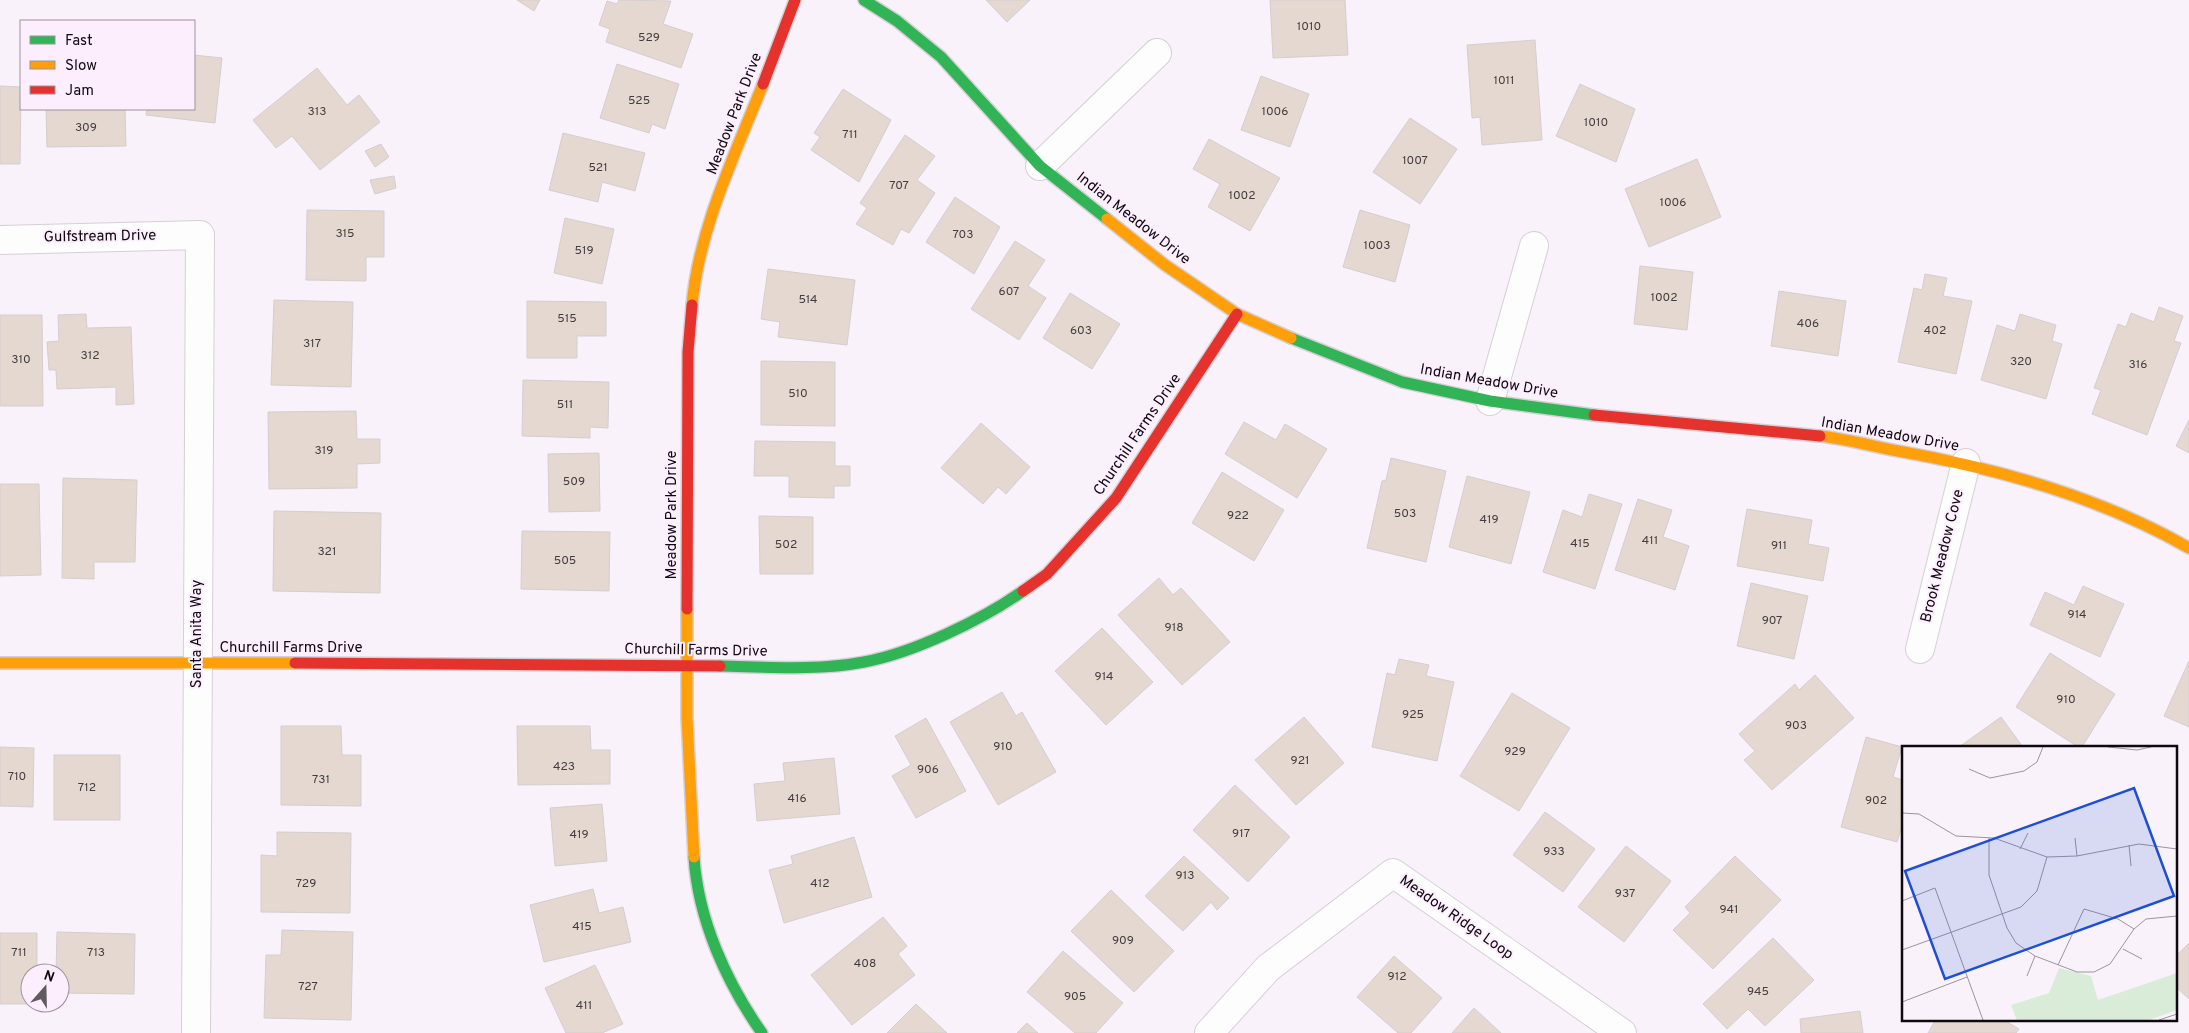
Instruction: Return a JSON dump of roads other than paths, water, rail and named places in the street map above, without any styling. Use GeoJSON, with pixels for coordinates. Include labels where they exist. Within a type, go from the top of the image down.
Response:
{"type":"FeatureCollection","features":[{"type":"Feature","properties":{"kind":"street","name":"Meadow Park Drive"},"geometry":{"type":"LineString","coordinates":[[762,1033],[740,1002],[716,950],[695,878],[689,791],[687,666],[688,352],[694,285],[713,212],[795,0]]}},
{"type":"Feature","properties":{"kind":"street","name":"Indian Meadow Drive"},"geometry":{"type":"LineString","coordinates":[[864,0],[897,22],[941,57],[1040,166],[1165,265],[1237,314],[1328,354],[1402,382],[1490,401],[1599,416],[1825,437],[1966,463],[2059,490],[2154,528],[2189,548]]}},
{"type":"Feature","properties":{"kind":"street"},"geometry":{"type":"LineString","coordinates":[[1040,166],[1158,53]]}},
{"type":"Feature","properties":{"kind":"street","name":"Gulfstream Drive"},"geometry":{"type":"LineString","coordinates":[[0,240],[200,235]]}},
{"type":"Feature","properties":{"kind":"street","name":"Santa Anita Way"},"geometry":{"type":"LineString","coordinates":[[196,1033],[200,235]]}},
{"type":"Feature","properties":{"kind":"street"},"geometry":{"type":"LineString","coordinates":[[1490,401],[1534,246]]}},
{"type":"Feature","properties":{"kind":"street","name":"Churchill Farms Drive"},"geometry":{"type":"LineString","coordinates":[[0,663],[197,662],[797,667],[864,662],[922,644],[1002,606],[1047,574],[1116,498],[1237,314]]}},
{"type":"Feature","properties":{"kind":"street","name":"Brook Meadow Cove"},"geometry":{"type":"LineString","coordinates":[[1920,649],[1966,463]]}},
{"type":"Feature","properties":{"kind":"street","name":"Meadow Ridge Loop"},"geometry":{"type":"LineString","coordinates":[[1209,1033],[1268,968],[1393,873],[1622,1033]]}}]}
